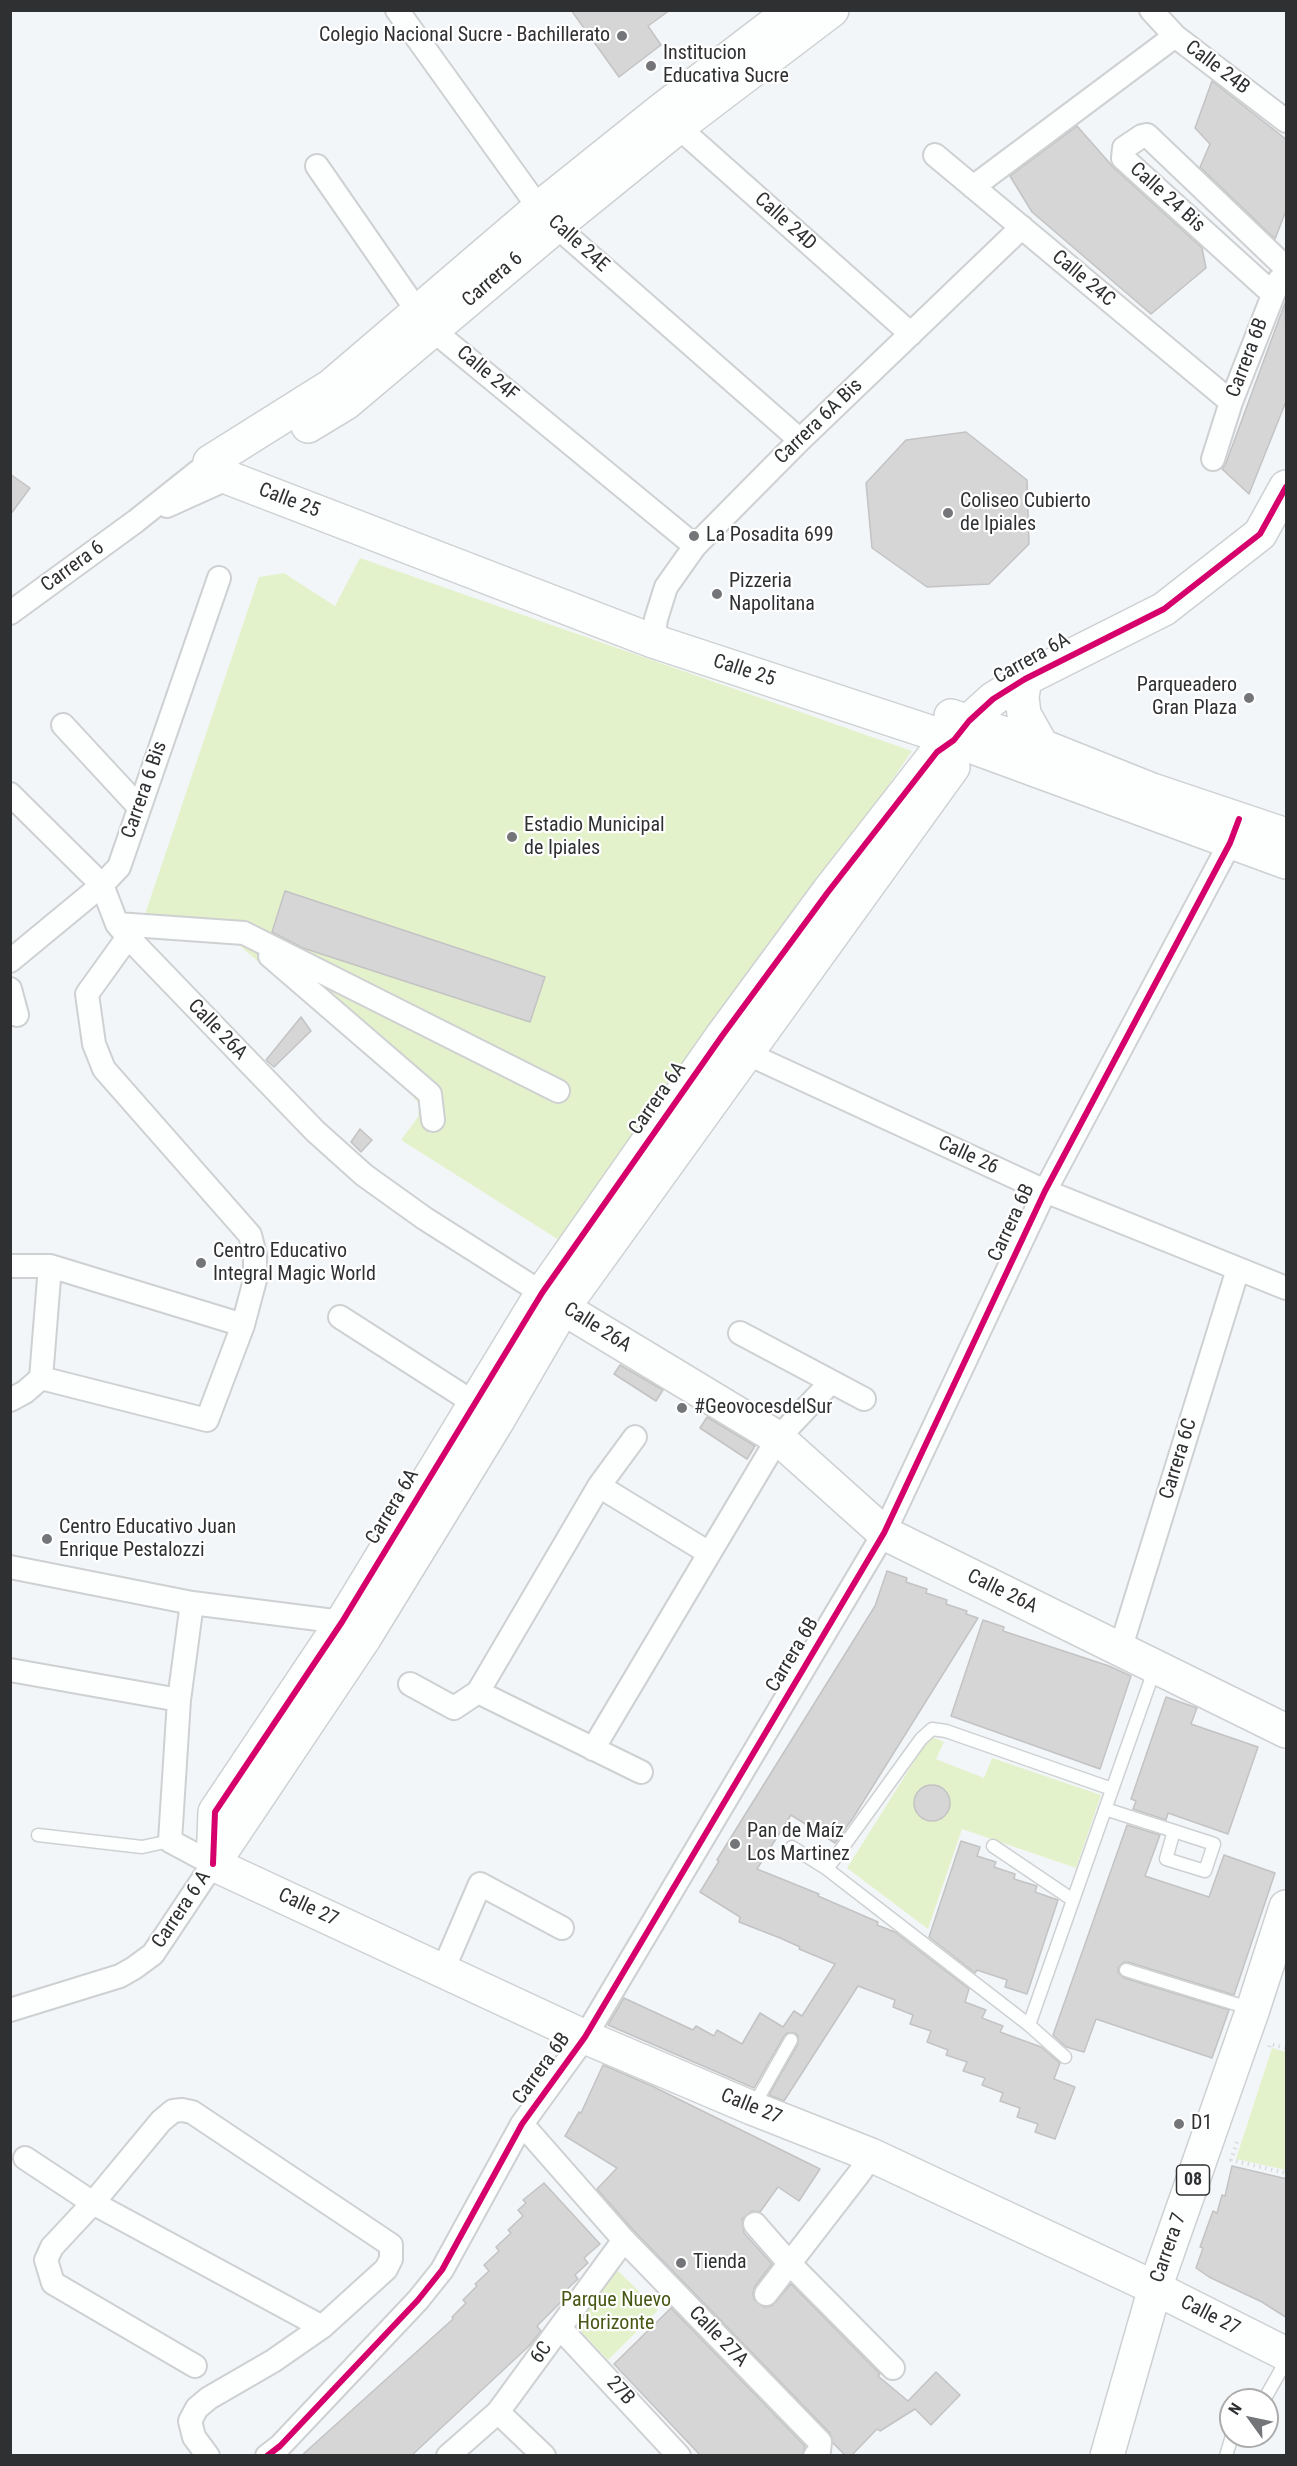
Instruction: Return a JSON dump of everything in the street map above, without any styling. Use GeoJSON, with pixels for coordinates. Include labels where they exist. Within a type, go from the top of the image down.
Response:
{"type":"FeatureCollection","features":[{"type":"Feature","properties":{"kind":"street","name":"Calle 24E"},"geometry":{"type":"LineString","coordinates":[[397,10],[547,217],[800,440]]}},
{"type":"Feature","properties":{"kind":"street","name":"Carrera 6"},"geometry":{"type":"LineString","coordinates":[[10,613],[136,521],[231,462],[346,403],[426,321],[547,217],[669,119],[792,10]]}},
{"type":"Feature","properties":{"kind":"street","name":"Calle 24B"},"geometry":{"type":"LineString","coordinates":[[1151,10],[1175,36],[1287,121]]}},
{"type":"Feature","properties":{"kind":"street","name":"Carrera 6"},"geometry":{"type":"LineString","coordinates":[[669,119],[826,12]]}},
{"type":"Feature","properties":{"kind":"street"},"geometry":{"type":"LineString","coordinates":[[974,187],[1175,36]]}},
{"type":"Feature","properties":{"kind":"street","name":"Calle 24D"},"geometry":{"type":"LineString","coordinates":[[669,119],[910,334]]}},
{"type":"Feature","properties":{"kind":"street","name":"Calle 24 Bis"},"geometry":{"type":"LineString","coordinates":[[1273,294],[1123,158],[1124,148],[1147,135],[1285,263]]}},
{"type":"Feature","properties":{"kind":"street","name":"Calle 24C"},"geometry":{"type":"LineString","coordinates":[[935,155],[1232,402]]}},
{"type":"Feature","properties":{"kind":"street","name":"Calle 24F"},"geometry":{"type":"LineString","coordinates":[[317,166],[426,321],[695,546]]}},
{"type":"Feature","properties":{"kind":"street","name":"Carrera 6A Bis"},"geometry":{"type":"LineString","coordinates":[[654,630],[666,587],[695,546],[800,440],[1022,227]]}},
{"type":"Feature","properties":{"kind":"street","name":"Carrera 6B"},"geometry":{"type":"LineString","coordinates":[[1213,459],[1232,402],[1285,263]]}},
{"type":"Feature","properties":{"kind":"street","name":"Calle 25"},"geometry":{"type":"LineString","coordinates":[[231,462],[654,630],[961,731],[1235,831],[1287,835]]}},
{"type":"Feature","properties":{"kind":"street","name":"Carrera 6A"},"geometry":{"type":"LineString","coordinates":[[961,731],[993,699],[1025,679],[1164,609],[1260,534],[1287,487]]}},
{"type":"Feature","properties":{"kind":"street","name":"Carrera 6 Bis"},"geometry":{"type":"LineString","coordinates":[[10,962],[102,885],[119,867],[219,578]]}},
{"type":"Feature","properties":{"kind":"street"},"geometry":{"type":"LineString","coordinates":[[1025,679],[1022,697],[1024,714],[1042,746]]}},
{"type":"Feature","properties":{"kind":"street"},"geometry":{"type":"LineString","coordinates":[[63,725],[139,807]]}},
{"type":"Feature","properties":{"kind":"street"},"geometry":{"type":"LineString","coordinates":[[192,1603],[179,1700],[170,1841],[213,1864],[553,1300],[734,1044],[956,761],[961,731]]}},
{"type":"Feature","properties":{"kind":"street","name":"Calle 25"},"geometry":{"type":"LineString","coordinates":[[961,731],[1042,746],[1152,790],[1235,831],[1287,862]]}},
{"type":"Feature","properties":{"kind":"street","name":"Calle 26A"},"geometry":{"type":"LineString","coordinates":[[10,794],[102,885],[123,931],[315,1131],[364,1175],[424,1218],[553,1300],[778,1438],[884,1533],[1287,1731]]}},
{"type":"Feature","properties":{"kind":"street","name":"Carrera 6B"},"geometry":{"type":"LineString","coordinates":[[273,2451],[418,2300],[442,2270],[522,2124],[585,2037],[884,1533],[1045,1191],[1235,831]]}},
{"type":"Feature","properties":{"kind":"street"},"geometry":{"type":"LineString","coordinates":[[41,1378],[207,1420],[243,1325],[255,1280],[255,1255],[250,1235],[104,1069],[94,1044],[87,994],[123,931],[244,933],[558,1091]]}},
{"type":"Feature","properties":{"kind":"street"},"geometry":{"type":"LineString","coordinates":[[244,933],[430,1094],[434,1120]]}},
{"type":"Feature","properties":{"kind":"street"},"geometry":{"type":"LineString","coordinates":[[10,988],[17,1016]]}},
{"type":"Feature","properties":{"kind":"street","name":"Calle 26"},"geometry":{"type":"LineString","coordinates":[[734,1044],[1045,1191],[1287,1288]]}},
{"type":"Feature","properties":{"kind":"street"},"geometry":{"type":"LineString","coordinates":[[10,1266],[50,1266],[243,1325]]}},
{"type":"Feature","properties":{"kind":"street"},"geometry":{"type":"LineString","coordinates":[[10,1400],[25,1392],[41,1378],[50,1266]]}},
{"type":"Feature","properties":{"kind":"street","name":"Carrera 6C"},"geometry":{"type":"LineString","coordinates":[[1120,1650],[1238,1269]]}},
{"type":"Feature","properties":{"kind":"street"},"geometry":{"type":"LineString","coordinates":[[340,1317],[487,1411]]}},
{"type":"Feature","properties":{"kind":"street"},"geometry":{"type":"LineString","coordinates":[[740,1333],[864,1399]]}},
{"type":"Feature","properties":{"kind":"street"},"geometry":{"type":"LineString","coordinates":[[592,1749],[778,1438],[831,1382]]}},
{"type":"Feature","properties":{"kind":"street"},"geometry":{"type":"LineString","coordinates":[[410,1684],[454,1708],[478,1692],[599,1486],[635,1437]]}},
{"type":"Feature","properties":{"kind":"street"},"geometry":{"type":"LineString","coordinates":[[599,1486],[709,1552]]}},
{"type":"Feature","properties":{"kind":"street"},"geometry":{"type":"LineString","coordinates":[[10,1567],[192,1603],[354,1629]]}},
{"type":"Feature","properties":{"kind":"street"},"geometry":{"type":"LineString","coordinates":[[10,1670],[179,1700]]}},
{"type":"Feature","properties":{"kind":"street"},"geometry":{"type":"LineString","coordinates":[[478,1692],[641,1772]]}},
{"type":"Feature","properties":{"kind":"street","name":"Calle 27"},"geometry":{"type":"LineString","coordinates":[[213,1864],[585,2037],[752,2108],[871,2155],[1155,2288],[1287,2354]]}},
{"type":"Feature","properties":{"kind":"street","name":"Carrera 6 A"},"geometry":{"type":"LineString","coordinates":[[10,2010],[120,1976],[153,1954],[213,1864]]}},
{"type":"Feature","properties":{"kind":"street"},"geometry":{"type":"LineString","coordinates":[[443,1970],[480,1884],[562,1928]]}},
{"type":"Feature","properties":{"kind":"street","name":"Carrera 7"},"geometry":{"type":"LineString","coordinates":[[1107,2456],[1155,2288],[1287,1907]]}},
{"type":"Feature","properties":{"kind":"street"},"geometry":{"type":"LineString","coordinates":[[195,2366],[53,2283],[46,2260],[52,2247],[93,2203],[161,2121],[173,2111],[182,2110],[192,2112],[391,2245],[391,2259],[386,2269],[322,2327],[273,2361],[209,2398],[197,2408],[190,2421],[194,2437],[208,2456]]}},
{"type":"Feature","properties":{"kind":"street","name":"Calle 27A"},"geometry":{"type":"LineString","coordinates":[[522,2124],[624,2240],[818,2449]]}},
{"type":"Feature","properties":{"kind":"street"},"geometry":{"type":"LineString","coordinates":[[766,2294],[871,2155]]}},
{"type":"Feature","properties":{"kind":"street"},"geometry":{"type":"LineString","coordinates":[[25,2158],[93,2203],[322,2327]]}},
{"type":"Feature","properties":{"kind":"street"},"geometry":{"type":"LineString","coordinates":[[755,2224],[790,2264],[893,2368]]}},
{"type":"Feature","properties":{"kind":"street","name":"6C"},"geometry":{"type":"LineString","coordinates":[[448,2456],[498,2412],[624,2240]]}},
{"type":"Feature","properties":{"kind":"street","name":"27B"},"geometry":{"type":"LineString","coordinates":[[560,2328],[679,2456]]}},
{"type":"Feature","properties":{"kind":"street"},"geometry":{"type":"LineString","coordinates":[[498,2412],[544,2456]]}},
{"type":"Feature","properties":{"kind":"lane"},"geometry":{"type":"LineString","coordinates":[[1029,2025],[1155,1666]]}},
{"type":"Feature","properties":{"kind":"lane"},"geometry":{"type":"LineString","coordinates":[[827,1869],[921,1739],[932,1729],[946,1731],[1112,1789]]}},
{"type":"Feature","properties":{"kind":"lane"},"geometry":{"type":"LineString","coordinates":[[1105,1809],[1174,1831]]}},
{"type":"Feature","properties":{"kind":"lane"},"geometry":{"type":"LineString","coordinates":[[38,1835],[141,1847],[170,1841]]}},
{"type":"Feature","properties":{"kind":"lane"},"geometry":{"type":"LineString","coordinates":[[993,1846],[1073,1900]]}},
{"type":"Feature","properties":{"kind":"lane"},"geometry":{"type":"LineString","coordinates":[[792,1847],[827,1869],[1029,2025],[1065,2057]]}},
{"type":"Feature","properties":{"kind":"lane"},"geometry":{"type":"LineString","coordinates":[[1126,1970],[1253,2009]]}},
{"type":"Feature","properties":{"kind":"lane"},"geometry":{"type":"LineString","coordinates":[[752,2108],[791,2040]]}},
{"type":"Feature","properties":{"kind":"lane"},"geometry":{"type":"LineString","coordinates":[[1271,2388],[1287,2361]]}},
{"type":"Feature","properties":{"kind":"path"},"geometry":{"type":"LineString","coordinates":[[1267,2054],[1270,2044],[1287,2048]]}},
{"type":"Feature","properties":{"kind":"path"},"geometry":{"type":"LineString","coordinates":[[1238,2139],[1231,2160],[1287,2174]]}},
{"type":"Feature","properties":{"kind":"green space","name":"Estadio Municipal de Ipiales"},"geometry":{"type":"Polygon","coordinates":[[[360,558],[912,751],[570,1247],[401,1140],[418,1117],[419,1105],[410,1092],[240,946],[142,923],[259,577],[284,573],[335,606],[360,558]]]}},
{"type":"Feature","properties":{"kind":"green space"},"geometry":{"type":"Polygon","coordinates":[[[930,1736],[944,1742],[936,1759],[984,1778],[992,1758],[1101,1795],[1076,1868],[962,1829],[928,1929],[847,1868],[930,1736]]]}},
{"type":"Feature","properties":{"kind":"green space"},"geometry":{"type":"Polygon","coordinates":[[[1272,2048],[1286,2052],[1286,2170],[1236,2159],[1272,2048]]]}},
{"type":"Feature","properties":{"kind":"green space","name":"Parque Nuevo Horizonte"},"geometry":{"type":"Polygon","coordinates":[[[616,2269],[658,2310],[608,2360],[573,2323],[616,2269]]]}},
{"type":"Feature","properties":{"kind":"building","name":"Colegio Nacional Sucre - Bachillerato"},"geometry":{"type":"Polygon","coordinates":[[[571,10],[670,10],[648,26],[661,45],[619,77],[571,10]]]}},
{"type":"Feature","properties":{"kind":"building"},"geometry":{"type":"Polygon","coordinates":[[[1212,81],[1287,140],[1287,208],[1275,239],[1200,167],[1210,144],[1195,128],[1212,81]]]}},
{"type":"Feature","properties":{"kind":"building"},"geometry":{"type":"Polygon","coordinates":[[[1077,126],[1114,168],[1202,248],[1206,268],[1151,314],[1032,212],[1010,176],[1077,126]]]}},
{"type":"Feature","properties":{"kind":"building"},"geometry":{"type":"Polygon","coordinates":[[[1285,303],[1287,399],[1249,494],[1222,469],[1285,303]]]}},
{"type":"Feature","properties":{"kind":"building","name":"Coliseo Cubierto de Ipiales"},"geometry":{"type":"Polygon","coordinates":[[[966,432],[1027,480],[1029,544],[989,584],[927,587],[872,548],[866,483],[906,440],[966,432]]]}},
{"type":"Feature","properties":{"kind":"building"},"geometry":{"type":"Polygon","coordinates":[[[10,474],[30,488],[10,515],[10,474]]]}},
{"type":"Feature","properties":{"kind":"building"},"geometry":{"type":"Polygon","coordinates":[[[285,891],[545,977],[530,1022],[303,948],[272,932],[285,891]]]}},
{"type":"Feature","properties":{"kind":"building"},"geometry":{"type":"Polygon","coordinates":[[[301,1017],[311,1031],[274,1067],[266,1060],[301,1017]]]}},
{"type":"Feature","properties":{"kind":"building"},"geometry":{"type":"Polygon","coordinates":[[[360,1129],[372,1140],[361,1152],[351,1142],[360,1129]]]}},
{"type":"Feature","properties":{"kind":"building"},"geometry":{"type":"Polygon","coordinates":[[[620,1365],[663,1390],[656,1401],[614,1374],[620,1365]]]}},
{"type":"Feature","properties":{"kind":"building"},"geometry":{"type":"Polygon","coordinates":[[[707,1417],[755,1446],[747,1459],[700,1428],[707,1417]]]}},
{"type":"Feature","properties":{"kind":"building"},"geometry":{"type":"Polygon","coordinates":[[[887,1571],[907,1578],[906,1582],[927,1589],[926,1593],[947,1600],[946,1604],[967,1611],[966,1614],[978,1618],[835,1843],[791,1815],[757,1869],[819,1894],[818,1896],[878,1922],[877,1925],[895,1932],[969,1989],[965,2002],[986,2010],[982,2018],[1003,2026],[1000,2032],[1041,2047],[1060,2063],[1054,2079],[1075,2087],[1055,2139],[1035,2132],[1038,2124],[1017,2117],[1020,2108],[1000,2101],[1003,2093],[982,2085],[985,2078],[963,2071],[967,2062],[946,2055],[948,2050],[927,2042],[931,2031],[910,2024],[913,2015],[893,2007],[895,2000],[858,1986],[784,2101],[769,2095],[798,2044],[798,2036],[795,2033],[787,2033],[784,2036],[754,2088],[608,2025],[624,1998],[693,2030],[696,2026],[714,2036],[717,2030],[742,2044],[760,2013],[783,2027],[794,2011],[802,2016],[835,1964],[739,1922],[740,1917],[700,1892],[728,1842],[875,1606],[887,1571]]]}},
{"type":"Feature","properties":{"kind":"building"},"geometry":{"type":"Polygon","coordinates":[[[983,1620],[1004,1627],[1003,1631],[1109,1666],[1131,1676],[1100,1769],[951,1716],[983,1620]]]}},
{"type":"Feature","properties":{"kind":"building"},"geometry":{"type":"Polygon","coordinates":[[[1166,1697],[1197,1708],[1191,1724],[1258,1747],[1228,1834],[1168,1813],[1166,1820],[1133,1809],[1136,1801],[1131,1799],[1166,1697]]]}},
{"type":"Feature","properties":{"kind":"building"},"geometry":{"type":"Polygon","coordinates":[[[932,1785],[945,1790],[950,1803],[945,1816],[932,1821],[919,1816],[914,1803],[919,1790],[932,1785]]]}},
{"type":"Feature","properties":{"kind":"building"},"geometry":{"type":"Polygon","coordinates":[[[1127,1825],[1160,1835],[1145,1876],[1209,1897],[1224,1855],[1275,1873],[1234,1995],[1128,1962],[1118,1967],[1118,1972],[1124,1978],[1229,2010],[1212,2058],[1096,2019],[1084,2052],[1066,2047],[1053,2035],[1127,1825]]]}},
{"type":"Feature","properties":{"kind":"building"},"geometry":{"type":"Polygon","coordinates":[[[961,1841],[980,1847],[977,1856],[996,1862],[994,1867],[1015,1874],[1014,1879],[1037,1886],[1035,1892],[1058,1900],[1027,1994],[1005,1987],[1007,1980],[977,1970],[975,1973],[929,1937],[961,1841]]]}},
{"type":"Feature","properties":{"kind":"building"},"geometry":{"type":"Polygon","coordinates":[[[603,2065],[652,2086],[820,2169],[799,2201],[778,2187],[760,2212],[752,2211],[742,2219],[744,2233],[772,2264],[755,2286],[754,2300],[764,2307],[772,2306],[791,2284],[880,2374],[878,2376],[908,2401],[936,2372],[960,2395],[931,2425],[915,2409],[880,2431],[877,2429],[851,2456],[846,2456],[833,2443],[830,2433],[634,2231],[597,2189],[617,2168],[565,2136],[579,2112],[581,2113],[603,2065]]]}},
{"type":"Feature","properties":{"kind":"building"},"geometry":{"type":"Polygon","coordinates":[[[1232,2166],[1287,2179],[1287,2318],[1262,2302],[1209,2277],[1196,2268],[1203,2248],[1200,2247],[1213,2211],[1217,2213],[1222,2195],[1225,2196],[1232,2166]]]}},
{"type":"Feature","properties":{"kind":"building"},"geometry":{"type":"Polygon","coordinates":[[[544,2183],[600,2244],[584,2258],[588,2263],[575,2275],[578,2279],[563,2293],[566,2297],[537,2326],[541,2331],[529,2346],[411,2456],[301,2456],[453,2319],[452,2317],[466,2303],[463,2300],[477,2286],[475,2284],[489,2271],[484,2265],[499,2251],[496,2247],[511,2233],[508,2230],[523,2216],[518,2210],[526,2203],[523,2200],[544,2183]]]}},
{"type":"Feature","properties":{"kind":"building"},"geometry":{"type":"Polygon","coordinates":[[[671,2308],[805,2446],[802,2456],[701,2456],[614,2364],[671,2308]]]}},
{"type":"Feature","properties":{"kind":"cycle path"},"geometry":{"type":"LineString","coordinates":[[213,1864],[215,1812],[342,1622],[542,1293],[722,1036],[828,892],[937,752],[954,740],[969,721],[993,699],[1025,679],[1164,609],[1260,534],[1286,487]]}},
{"type":"Feature","properties":{"kind":"cycle path"},"geometry":{"type":"LineString","coordinates":[[267,2456],[280,2446],[418,2300],[442,2270],[522,2124],[585,2037],[884,1533],[1045,1191],[1230,843],[1239,819]]}},
{"type":"Feature","properties":{"kind":"place","name":"Colegio Nacional Sucre - Bachillerato"},"geometry":{"type":"Point","coordinates":[622,36]}},
{"type":"Feature","properties":{"kind":"place","name":"Institucion Educativa Sucre"},"geometry":{"type":"Point","coordinates":[651,66]}},
{"type":"Feature","properties":{"kind":"place","name":"Coliseo Cubierto de Ipiales"},"geometry":{"type":"Point","coordinates":[948,513]}},
{"type":"Feature","properties":{"kind":"place","name":"La Posadita 699"},"geometry":{"type":"Point","coordinates":[694,536]}},
{"type":"Feature","properties":{"kind":"place","name":"Pizzeria Napolitana"},"geometry":{"type":"Point","coordinates":[717,594]}},
{"type":"Feature","properties":{"kind":"place","name":"Parqueadero Gran Plaza"},"geometry":{"type":"Point","coordinates":[1249,698]}},
{"type":"Feature","properties":{"kind":"place","name":"Estadio Municipal de Ipiales"},"geometry":{"type":"Point","coordinates":[512,837]}},
{"type":"Feature","properties":{"kind":"place","name":"Centro Educativo Integral Magic World"},"geometry":{"type":"Point","coordinates":[201,1263]}},
{"type":"Feature","properties":{"kind":"place","name":"#GeovocesdelSur"},"geometry":{"type":"Point","coordinates":[682,1408]}},
{"type":"Feature","properties":{"kind":"place","name":"Centro Educativo Juan Enrique Pestalozzi"},"geometry":{"type":"Point","coordinates":[47,1539]}},
{"type":"Feature","properties":{"kind":"place","name":"Pan de Maíz Los Martinez"},"geometry":{"type":"Point","coordinates":[735,1844]}},
{"type":"Feature","properties":{"kind":"place","name":"D1"},"geometry":{"type":"Point","coordinates":[1179,2124]}},
{"type":"Feature","properties":{"kind":"place","name":"Tienda"},"geometry":{"type":"Point","coordinates":[681,2263]}}]}
